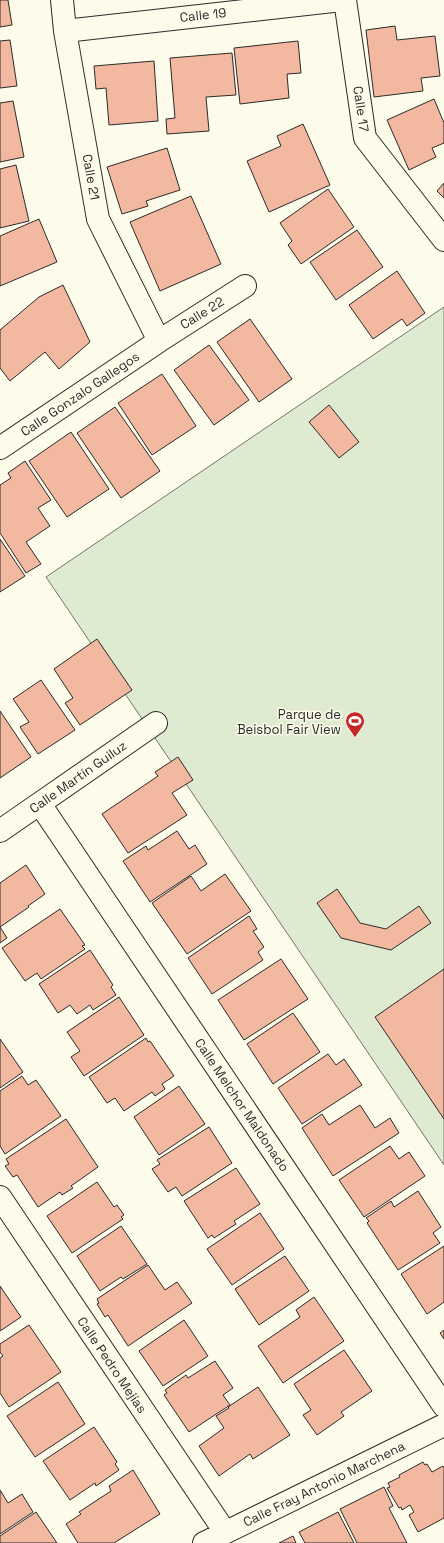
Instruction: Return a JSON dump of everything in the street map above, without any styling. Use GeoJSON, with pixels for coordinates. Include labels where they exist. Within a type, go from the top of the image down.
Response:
{"type":"FeatureCollection","features":[{"type":"Feature","properties":{"kind":"street","name":"Calle 21"},"geometry":{"type":"LineString","coordinates":[[62,0],[65,30],[98,219],[159,341]]}},
{"type":"Feature","properties":{"kind":"street","name":"Calle 19"},"geometry":{"type":"LineString","coordinates":[[65,30],[342,0]]}},
{"type":"Feature","properties":{"kind":"street","name":"Calle 17"},"geometry":{"type":"LineString","coordinates":[[345,0],[365,138],[444,240]]}},
{"type":"Feature","properties":{"kind":"street","name":"Calle 22"},"geometry":{"type":"LineString","coordinates":[[159,341],[246,286]]}},
{"type":"Feature","properties":{"kind":"street","name":"Calle Gonzalo Gallegos"},"geometry":{"type":"LineString","coordinates":[[0,448],[159,341]]}},
{"type":"Feature","properties":{"kind":"street","name":"Calle Martín Guiluz"},"geometry":{"type":"LineString","coordinates":[[0,831],[156,723]]}},
{"type":"Feature","properties":{"kind":"street","name":"Calle Melchor Maldonado"},"geometry":{"type":"LineString","coordinates":[[40,804],[444,1406]]}},
{"type":"Feature","properties":{"kind":"street","name":"Calle Pedro Mejías"},"geometry":{"type":"LineString","coordinates":[[0,1197],[225,1532]]}},
{"type":"Feature","properties":{"kind":"street","name":"Calle Fray Antonio Marchena"},"geometry":{"type":"LineString","coordinates":[[204,1543],[444,1425]]}},
{"type":"Feature","properties":{"kind":"green space"},"geometry":{"type":"Polygon","coordinates":[[[444,307],[444,1165],[46,577],[444,307]]]}},
{"type":"Feature","properties":{"kind":"building"},"geometry":{"type":"Polygon","coordinates":[[[0,0],[8,0],[12,25],[0,27],[0,0]]]}},
{"type":"Feature","properties":{"kind":"building"},"geometry":{"type":"Polygon","coordinates":[[[395,26],[397,40],[435,36],[440,76],[421,78],[423,91],[374,97],[366,30],[395,26]]]}},
{"type":"Feature","properties":{"kind":"building"},"geometry":{"type":"Polygon","coordinates":[[[10,40],[17,86],[0,88],[0,41],[10,40]]]}},
{"type":"Feature","properties":{"kind":"building"},"geometry":{"type":"Polygon","coordinates":[[[298,41],[301,73],[287,74],[289,98],[240,104],[234,48],[298,41]]]}},
{"type":"Feature","properties":{"kind":"building"},"geometry":{"type":"Polygon","coordinates":[[[232,53],[236,95],[206,97],[209,131],[167,134],[166,119],[175,118],[170,58],[232,53]]]}},
{"type":"Feature","properties":{"kind":"building"},"geometry":{"type":"Polygon","coordinates":[[[154,61],[158,121],[109,125],[106,88],[96,89],[94,66],[154,61]]]}},
{"type":"Feature","properties":{"kind":"building"},"geometry":{"type":"Polygon","coordinates":[[[434,99],[444,123],[444,143],[432,148],[436,157],[409,170],[387,120],[434,99]]]}},
{"type":"Feature","properties":{"kind":"building"},"geometry":{"type":"Polygon","coordinates":[[[13,101],[24,157],[0,162],[0,103],[13,101]]]}},
{"type":"Feature","properties":{"kind":"building"},"geometry":{"type":"Polygon","coordinates":[[[303,124],[330,185],[269,212],[247,161],[281,146],[277,136],[303,124]]]}},
{"type":"Feature","properties":{"kind":"building"},"geometry":{"type":"Polygon","coordinates":[[[167,148],[180,190],[146,201],[148,206],[122,214],[107,167],[167,148]]]}},
{"type":"Feature","properties":{"kind":"building"},"geometry":{"type":"Polygon","coordinates":[[[16,165],[29,221],[0,228],[0,169],[16,165]]]}},
{"type":"Feature","properties":{"kind":"building"},"geometry":{"type":"Polygon","coordinates":[[[444,183],[444,198],[437,191],[444,183]]]}},
{"type":"Feature","properties":{"kind":"building"},"geometry":{"type":"Polygon","coordinates":[[[328,189],[354,227],[301,264],[288,245],[292,241],[280,223],[328,189]]]}},
{"type":"Feature","properties":{"kind":"building"},"geometry":{"type":"Polygon","coordinates":[[[191,196],[221,264],[160,291],[130,222],[191,196]]]}},
{"type":"Feature","properties":{"kind":"building"},"geometry":{"type":"Polygon","coordinates":[[[39,219],[57,262],[0,286],[0,236],[39,219]]]}},
{"type":"Feature","properties":{"kind":"building"},"geometry":{"type":"Polygon","coordinates":[[[357,230],[383,267],[336,300],[310,262],[357,230]]]}},
{"type":"Feature","properties":{"kind":"building"},"geometry":{"type":"Polygon","coordinates":[[[397,271],[425,313],[407,326],[402,319],[373,339],[349,305],[397,271]]]}},
{"type":"Feature","properties":{"kind":"building"},"geometry":{"type":"Polygon","coordinates":[[[63,285],[90,342],[59,369],[45,352],[10,381],[0,368],[0,330],[39,297],[63,285]]]}},
{"type":"Feature","properties":{"kind":"building"},"geometry":{"type":"Polygon","coordinates":[[[250,319],[292,379],[259,402],[217,342],[250,319]]]}},
{"type":"Feature","properties":{"kind":"building"},"geometry":{"type":"Polygon","coordinates":[[[209,345],[249,400],[214,425],[174,370],[209,345]]]}},
{"type":"Feature","properties":{"kind":"building"},"geometry":{"type":"Polygon","coordinates":[[[162,374],[196,426],[152,455],[118,403],[162,374]]]}},
{"type":"Feature","properties":{"kind":"building"},"geometry":{"type":"Polygon","coordinates":[[[329,405],[359,442],[339,458],[309,422],[329,405]]]}},
{"type":"Feature","properties":{"kind":"building"},"geometry":{"type":"Polygon","coordinates":[[[115,407],[160,471],[121,498],[77,433],[115,407]]]}},
{"type":"Feature","properties":{"kind":"building"},"geometry":{"type":"Polygon","coordinates":[[[71,432],[109,489],[67,517],[29,461],[71,432]]]}},
{"type":"Feature","properties":{"kind":"building"},"geometry":{"type":"Polygon","coordinates":[[[25,461],[51,500],[38,508],[50,526],[26,542],[41,564],[26,573],[0,533],[0,485],[11,478],[8,473],[25,461]]]}},
{"type":"Feature","properties":{"kind":"building"},"geometry":{"type":"Polygon","coordinates":[[[0,539],[25,576],[0,592],[0,539]]]}},
{"type":"Feature","properties":{"kind":"building"},"geometry":{"type":"Polygon","coordinates":[[[97,639],[132,690],[80,725],[65,703],[73,698],[54,669],[97,639]]]}},
{"type":"Feature","properties":{"kind":"building"},"geometry":{"type":"Polygon","coordinates":[[[41,680],[75,730],[38,754],[20,727],[29,722],[13,699],[41,680]]]}},
{"type":"Feature","properties":{"kind":"building"},"geometry":{"type":"Polygon","coordinates":[[[0,711],[31,757],[0,778],[0,711]]]}},
{"type":"Feature","properties":{"kind":"building"},"geometry":{"type":"Polygon","coordinates":[[[178,757],[193,780],[172,793],[187,815],[128,853],[102,814],[158,776],[155,772],[178,757]]]}},
{"type":"Feature","properties":{"kind":"building"},"geometry":{"type":"Polygon","coordinates":[[[177,831],[189,849],[195,845],[207,864],[150,902],[123,861],[146,846],[148,850],[177,831]]]}},
{"type":"Feature","properties":{"kind":"building"},"geometry":{"type":"Polygon","coordinates":[[[26,865],[45,894],[0,927],[0,883],[26,865]]]}},
{"type":"Feature","properties":{"kind":"building"},"geometry":{"type":"Polygon","coordinates":[[[225,874],[251,911],[187,954],[152,903],[191,876],[201,891],[225,874]]]}},
{"type":"Feature","properties":{"kind":"building"},"geometry":{"type":"Polygon","coordinates":[[[337,889],[360,923],[386,929],[419,906],[431,923],[391,950],[341,938],[317,903],[337,889]]]}},
{"type":"Feature","properties":{"kind":"building"},"geometry":{"type":"Polygon","coordinates":[[[60,909],[85,945],[82,946],[85,949],[41,979],[37,973],[25,981],[2,948],[60,909]]]}},
{"type":"Feature","properties":{"kind":"building"},"geometry":{"type":"Polygon","coordinates":[[[249,916],[257,929],[253,931],[264,947],[258,952],[263,960],[212,994],[188,958],[249,916]]]}},
{"type":"Feature","properties":{"kind":"building"},"geometry":{"type":"Polygon","coordinates":[[[0,927],[7,938],[0,943],[0,927]]]}},
{"type":"Feature","properties":{"kind":"building"},"geometry":{"type":"Polygon","coordinates":[[[90,950],[113,985],[111,987],[116,995],[93,1010],[90,1005],[77,1014],[70,1005],[58,1013],[39,984],[90,950]]]}},
{"type":"Feature","properties":{"kind":"building"},"geometry":{"type":"Polygon","coordinates":[[[281,959],[308,999],[244,1040],[218,1000],[281,959]]]}},
{"type":"Feature","properties":{"kind":"building"},"geometry":{"type":"Polygon","coordinates":[[[444,969],[444,1119],[375,1017],[444,969]]]}},
{"type":"Feature","properties":{"kind":"building"},"geometry":{"type":"Polygon","coordinates":[[[119,997],[144,1035],[84,1076],[71,1057],[80,1051],[67,1032],[119,997]]]}},
{"type":"Feature","properties":{"kind":"building"},"geometry":{"type":"Polygon","coordinates":[[[293,1013],[320,1052],[273,1084],[247,1044],[293,1013]]]}},
{"type":"Feature","properties":{"kind":"building"},"geometry":{"type":"Polygon","coordinates":[[[146,1038],[148,1042],[150,1041],[174,1076],[162,1084],[165,1089],[155,1096],[152,1092],[124,1111],[115,1098],[107,1103],[89,1077],[146,1038]]]}},
{"type":"Feature","properties":{"kind":"building"},"geometry":{"type":"Polygon","coordinates":[[[0,1039],[23,1072],[0,1088],[0,1039]]]}},
{"type":"Feature","properties":{"kind":"building"},"geometry":{"type":"Polygon","coordinates":[[[328,1054],[336,1065],[344,1059],[362,1085],[302,1124],[278,1088],[328,1054]]]}},
{"type":"Feature","properties":{"kind":"building"},"geometry":{"type":"Polygon","coordinates":[[[22,1076],[28,1085],[36,1080],[61,1116],[5,1154],[0,1146],[0,1091],[22,1076]]]}},
{"type":"Feature","properties":{"kind":"building"},"geometry":{"type":"Polygon","coordinates":[[[179,1086],[205,1124],[159,1155],[134,1117],[179,1086]]]}},
{"type":"Feature","properties":{"kind":"building"},"geometry":{"type":"Polygon","coordinates":[[[360,1105],[375,1128],[390,1118],[399,1133],[333,1176],[302,1128],[322,1114],[329,1125],[360,1105]]]}},
{"type":"Feature","properties":{"kind":"building"},"geometry":{"type":"Polygon","coordinates":[[[66,1119],[98,1167],[71,1186],[73,1188],[62,1195],[60,1192],[38,1207],[17,1175],[13,1177],[5,1166],[9,1164],[6,1159],[66,1119]]]}},
{"type":"Feature","properties":{"kind":"building"},"geometry":{"type":"Polygon","coordinates":[[[209,1127],[232,1163],[182,1196],[176,1187],[168,1192],[152,1169],[160,1164],[157,1160],[209,1127]]]}},
{"type":"Feature","properties":{"kind":"building"},"geometry":{"type":"Polygon","coordinates":[[[390,1146],[399,1159],[409,1152],[425,1176],[364,1217],[339,1180],[390,1146]]]}},
{"type":"Feature","properties":{"kind":"building"},"geometry":{"type":"Polygon","coordinates":[[[236,1168],[260,1204],[234,1221],[236,1224],[214,1238],[212,1235],[208,1238],[184,1201],[236,1168]]]}},
{"type":"Feature","properties":{"kind":"building"},"geometry":{"type":"Polygon","coordinates":[[[97,1182],[114,1207],[117,1205],[124,1215],[121,1217],[123,1219],[72,1253],[47,1216],[97,1182]]]}},
{"type":"Feature","properties":{"kind":"building"},"geometry":{"type":"Polygon","coordinates":[[[418,1191],[441,1227],[433,1233],[440,1243],[398,1270],[367,1223],[369,1221],[366,1218],[391,1201],[394,1207],[418,1191]]]}},
{"type":"Feature","properties":{"kind":"building"},"geometry":{"type":"Polygon","coordinates":[[[260,1213],[284,1249],[232,1285],[207,1249],[260,1213]]]}},
{"type":"Feature","properties":{"kind":"building"},"geometry":{"type":"Polygon","coordinates":[[[121,1226],[147,1264],[123,1279],[121,1277],[100,1291],[77,1256],[121,1226]]]}},
{"type":"Feature","properties":{"kind":"building"},"geometry":{"type":"Polygon","coordinates":[[[444,1246],[444,1302],[427,1314],[401,1274],[444,1246]]]}},
{"type":"Feature","properties":{"kind":"building"},"geometry":{"type":"Polygon","coordinates":[[[285,1256],[309,1291],[259,1325],[235,1289],[285,1256]]]}},
{"type":"Feature","properties":{"kind":"building"},"geometry":{"type":"Polygon","coordinates":[[[148,1265],[165,1290],[177,1282],[192,1303],[128,1346],[108,1315],[105,1317],[97,1304],[99,1303],[97,1299],[148,1265]]]}},
{"type":"Feature","properties":{"kind":"building"},"geometry":{"type":"Polygon","coordinates":[[[0,1286],[21,1317],[0,1331],[0,1286]]]}},
{"type":"Feature","properties":{"kind":"building"},"geometry":{"type":"Polygon","coordinates":[[[314,1297],[344,1341],[283,1383],[258,1346],[300,1317],[296,1310],[314,1297]]]}},
{"type":"Feature","properties":{"kind":"building"},"geometry":{"type":"Polygon","coordinates":[[[184,1320],[208,1356],[163,1386],[139,1351],[184,1320]]]}},
{"type":"Feature","properties":{"kind":"building"},"geometry":{"type":"Polygon","coordinates":[[[29,1325],[61,1372],[9,1407],[0,1393],[0,1358],[3,1356],[0,1352],[0,1344],[29,1325]]]}},
{"type":"Feature","properties":{"kind":"building"},"geometry":{"type":"Polygon","coordinates":[[[444,1330],[444,1339],[440,1333],[444,1330]]]}},
{"type":"Feature","properties":{"kind":"building"},"geometry":{"type":"Polygon","coordinates":[[[344,1350],[372,1391],[341,1412],[344,1416],[317,1435],[303,1415],[311,1410],[294,1384],[344,1350]]]}},
{"type":"Feature","properties":{"kind":"building"},"geometry":{"type":"Polygon","coordinates":[[[215,1361],[233,1388],[223,1395],[230,1405],[189,1432],[164,1395],[167,1393],[165,1390],[186,1375],[188,1378],[215,1361]]]}},
{"type":"Feature","properties":{"kind":"building"},"geometry":{"type":"Polygon","coordinates":[[[58,1382],[85,1424],[35,1457],[7,1416],[58,1382]]]}},
{"type":"Feature","properties":{"kind":"building"},"geometry":{"type":"Polygon","coordinates":[[[258,1387],[290,1435],[253,1459],[250,1454],[219,1476],[199,1446],[224,1428],[216,1416],[258,1387]]]}},
{"type":"Feature","properties":{"kind":"building"},"geometry":{"type":"Polygon","coordinates":[[[94,1427],[117,1462],[115,1464],[119,1470],[96,1486],[95,1483],[70,1500],[43,1461],[94,1427]]]}},
{"type":"Feature","properties":{"kind":"building"},"geometry":{"type":"Polygon","coordinates":[[[423,1462],[425,1465],[427,1464],[432,1472],[443,1466],[444,1468],[444,1518],[418,1532],[409,1515],[414,1512],[410,1505],[402,1510],[401,1507],[399,1508],[387,1488],[390,1487],[388,1483],[400,1477],[399,1475],[423,1462]]]}},
{"type":"Feature","properties":{"kind":"building"},"geometry":{"type":"Polygon","coordinates":[[[133,1470],[160,1514],[114,1543],[78,1543],[66,1524],[81,1514],[79,1512],[111,1491],[109,1486],[133,1470]]]}},
{"type":"Feature","properties":{"kind":"building"},"geometry":{"type":"Polygon","coordinates":[[[384,1487],[393,1506],[389,1508],[407,1543],[357,1543],[340,1509],[384,1487]]]}},
{"type":"Feature","properties":{"kind":"building"},"geometry":{"type":"Polygon","coordinates":[[[0,1490],[8,1503],[22,1494],[33,1512],[0,1534],[0,1490]]]}},
{"type":"Feature","properties":{"kind":"building"},"geometry":{"type":"Polygon","coordinates":[[[36,1512],[57,1543],[0,1543],[0,1536],[36,1512]]]}},
{"type":"Feature","properties":{"kind":"building"},"geometry":{"type":"Polygon","coordinates":[[[338,1512],[354,1543],[305,1543],[299,1532],[338,1512]]]}},
{"type":"Feature","properties":{"kind":"building"},"geometry":{"type":"Polygon","coordinates":[[[293,1536],[296,1543],[279,1543],[293,1536]]]}},
{"type":"Feature","properties":{"kind":"place","name":"Parque de Beisbol Fair View"},"geometry":{"type":"Point","coordinates":[355,738]}}]}
